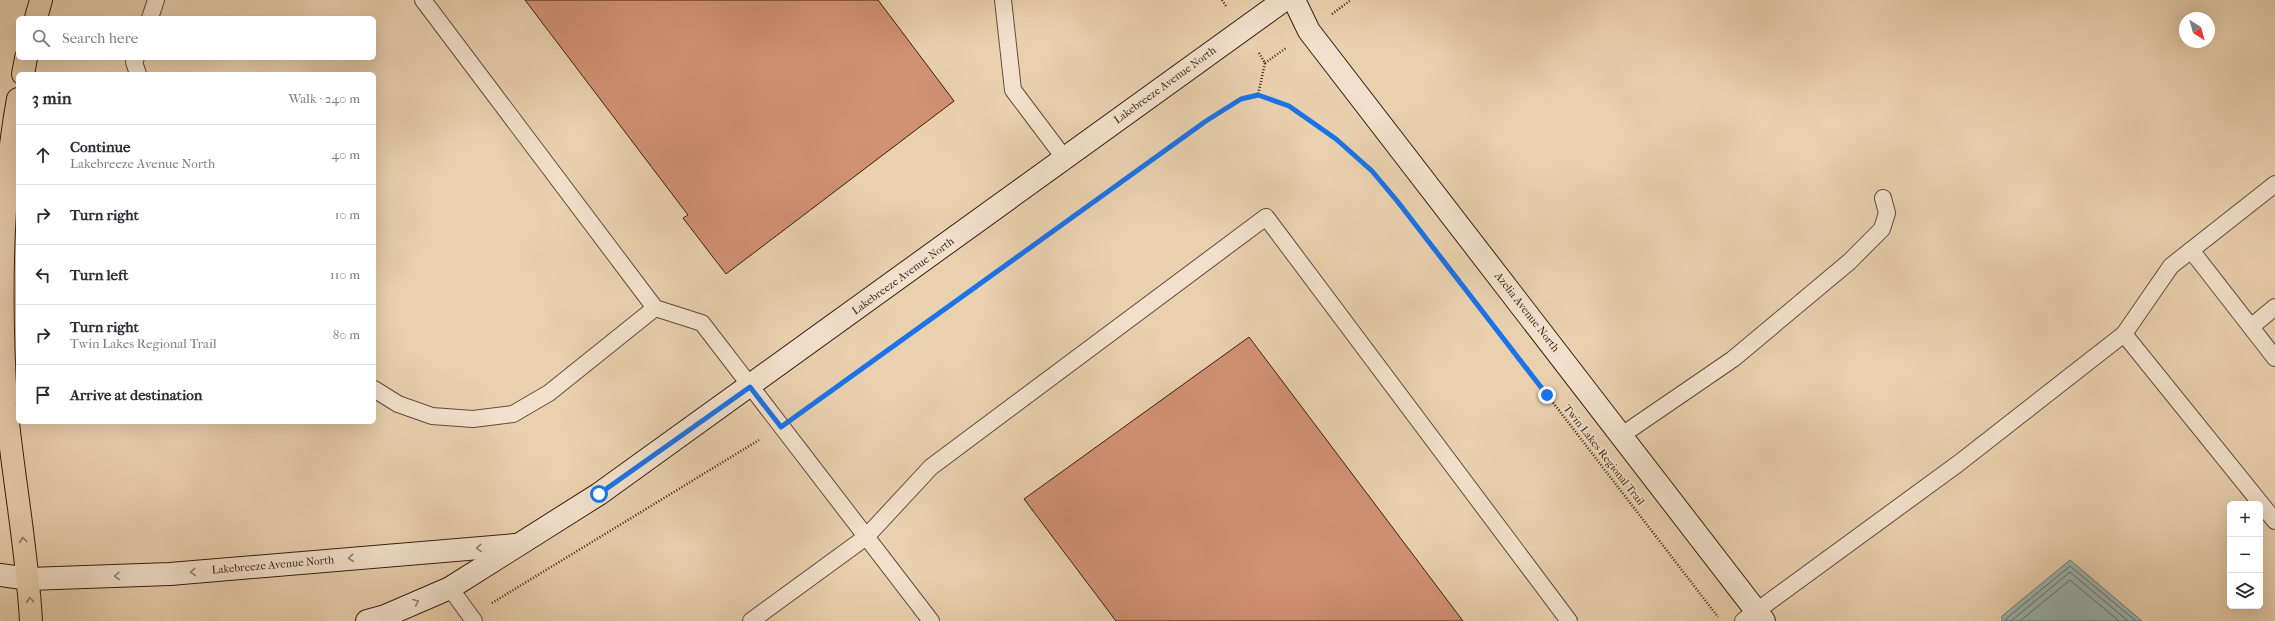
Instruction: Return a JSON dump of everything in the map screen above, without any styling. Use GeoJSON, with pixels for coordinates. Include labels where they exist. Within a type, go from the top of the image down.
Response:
{"type":"FeatureCollection","features":[{"type":"Feature","properties":{"kind":"highway"},"geometry":{"type":"LineString","coordinates":[[37,16],[41,0]]}},
{"type":"Feature","properties":{"kind":"highway"},"geometry":{"type":"LineString","coordinates":[[23,72],[26,60]]}},
{"type":"Feature","properties":{"kind":"highway"},"geometry":{"type":"LineString","coordinates":[[16,115],[3,218],[0,278],[1,349],[12,462],[29,579],[31,621]]}},
{"type":"Feature","properties":{"kind":"street","name":"Lakebreeze Avenue North"},"geometry":{"type":"LineString","coordinates":[[367,621],[386,616],[450,588],[599,494],[750,387],[1284,0]]}},
{"type":"Feature","properties":{"kind":"street","name":"Azelia Avenue North"},"geometry":{"type":"LineString","coordinates":[[1294,0],[1310,31],[1622,435],[1754,618]]}},
{"type":"Feature","properties":{"kind":"street","name":"Lakebreeze Avenue North"},"geometry":{"type":"LineString","coordinates":[[0,576],[29,579],[170,574],[518,545]]}},
{"type":"Feature","properties":{"kind":"lane"},"geometry":{"type":"LineString","coordinates":[[151,16],[156,0]]}},
{"type":"Feature","properties":{"kind":"lane"},"geometry":{"type":"LineString","coordinates":[[423,0],[655,308],[702,323],[931,621]]}},
{"type":"Feature","properties":{"kind":"lane"},"geometry":{"type":"LineString","coordinates":[[1003,0],[1013,90],[1065,159]]}},
{"type":"Feature","properties":{"kind":"lane"},"geometry":{"type":"LineString","coordinates":[[135,60],[134,62],[137,72]]}},
{"type":"Feature","properties":{"kind":"lane"},"geometry":{"type":"LineString","coordinates":[[1754,618],[1959,463],[2124,334],[2171,266],[2275,184]]}},
{"type":"Feature","properties":{"kind":"lane"},"geometry":{"type":"LineString","coordinates":[[1622,435],[1733,359],[1849,262],[1882,229],[1888,213],[1883,198]]}},
{"type":"Feature","properties":{"kind":"lane"},"geometry":{"type":"LineString","coordinates":[[751,621],[866,537],[931,467],[1266,217],[1569,621]]}},
{"type":"Feature","properties":{"kind":"lane"},"geometry":{"type":"LineString","coordinates":[[2191,250],[2275,358]]}},
{"type":"Feature","properties":{"kind":"lane"},"geometry":{"type":"LineString","coordinates":[[2250,327],[2275,307]]}},
{"type":"Feature","properties":{"kind":"lane"},"geometry":{"type":"LineString","coordinates":[[376,391],[398,404],[432,416],[472,420],[513,414],[549,393],[655,308]]}},
{"type":"Feature","properties":{"kind":"lane"},"geometry":{"type":"LineString","coordinates":[[2124,334],[2275,521]]}},
{"type":"Feature","properties":{"kind":"lane"},"geometry":{"type":"LineString","coordinates":[[450,588],[471,617]]}},
{"type":"Feature","properties":{"kind":"path"},"geometry":{"type":"LineString","coordinates":[[471,617],[781,427],[1206,121],[1241,99],[1258,95],[1265,62]]}},
{"type":"Feature","properties":{"kind":"path","name":"Twin Lakes Regional Trail"},"geometry":{"type":"LineString","coordinates":[[1258,95],[1289,106],[1336,139],[1372,171],[1469,293],[1721,621]]}},
{"type":"Feature","properties":{"kind":"water"},"geometry":{"type":"Polygon","coordinates":[[[2070,560],[2142,621],[2002,621],[2002,616],[2070,560]]]}},
{"type":"Feature","properties":{"kind":"building"},"geometry":{"type":"Polygon","coordinates":[[[525,0],[878,0],[954,101],[726,274],[683,218],[688,215],[525,0]]]}},
{"type":"Feature","properties":{"kind":"building"},"geometry":{"type":"Polygon","coordinates":[[[1249,337],[1463,621],[1116,621],[1024,499],[1249,337]]]}},
{"type":"Feature","properties":{"kind":"route"},"geometry":{"type":"LineString","coordinates":[[599,494],[750,387],[781,427],[1206,121],[1241,99],[1258,95],[1289,106],[1336,139],[1372,171],[1398,202],[1547,395]]}}]}
